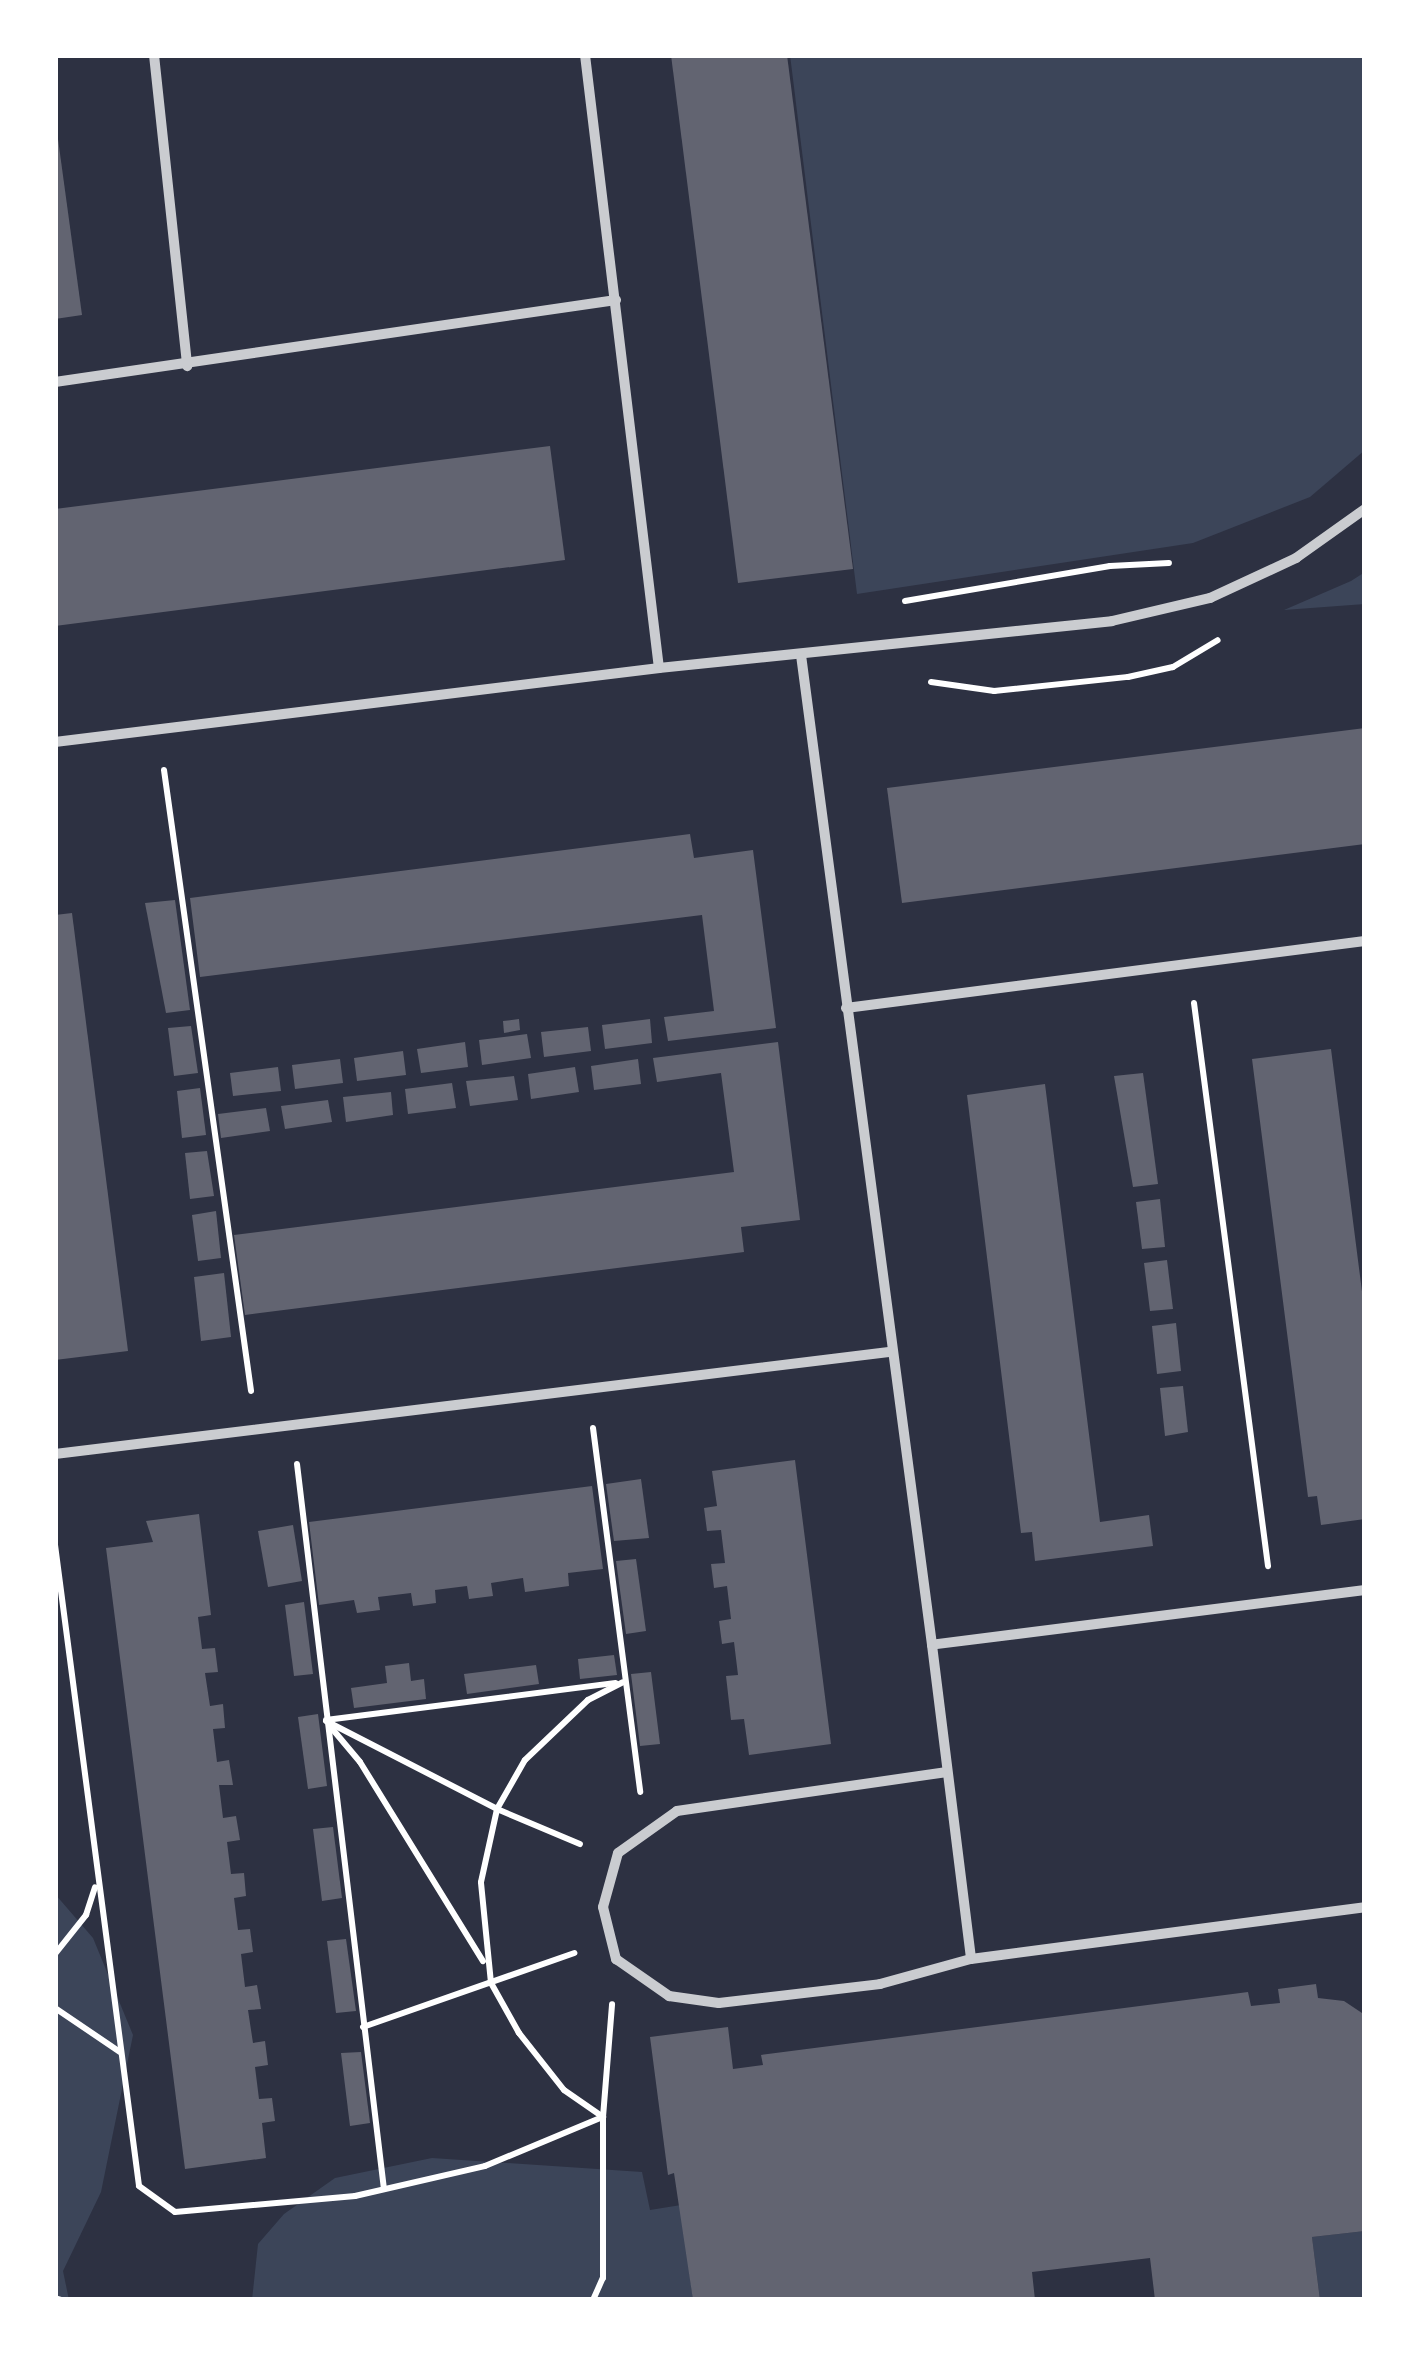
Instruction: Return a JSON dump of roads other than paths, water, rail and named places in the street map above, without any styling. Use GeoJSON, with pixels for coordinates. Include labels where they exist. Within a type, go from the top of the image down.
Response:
{"type":"FeatureCollection","features":[{"type":"Feature","properties":{"kind":"street"},"geometry":{"type":"LineString","coordinates":[[154,55],[187,366]]}},
{"type":"Feature","properties":{"kind":"street"},"geometry":{"type":"LineString","coordinates":[[585,55],[659,668]]}},
{"type":"Feature","properties":{"kind":"street"},"geometry":{"type":"LineString","coordinates":[[55,382],[187,366],[616,300]]}},
{"type":"Feature","properties":{"kind":"street"},"geometry":{"type":"LineString","coordinates":[[55,742],[659,668],[1112,621],[1210,598],[1296,558],[1365,509]]}},
{"type":"Feature","properties":{"kind":"street"},"geometry":{"type":"LineString","coordinates":[[801,654],[970,1959]]}},
{"type":"Feature","properties":{"kind":"street"},"geometry":{"type":"LineString","coordinates":[[846,1008],[1365,942]]}},
{"type":"Feature","properties":{"kind":"street"},"geometry":{"type":"LineString","coordinates":[[55,1454],[292,1422],[890,1352]]}},
{"type":"Feature","properties":{"kind":"street"},"geometry":{"type":"LineString","coordinates":[[932,1645],[1365,1590]]}},
{"type":"Feature","properties":{"kind":"street"},"geometry":{"type":"LineString","coordinates":[[947,1772],[676,1811],[616,1860],[603,1907],[616,1959],[670,1996],[719,2003],[880,1984],[970,1959],[1365,1907]]}}]}
